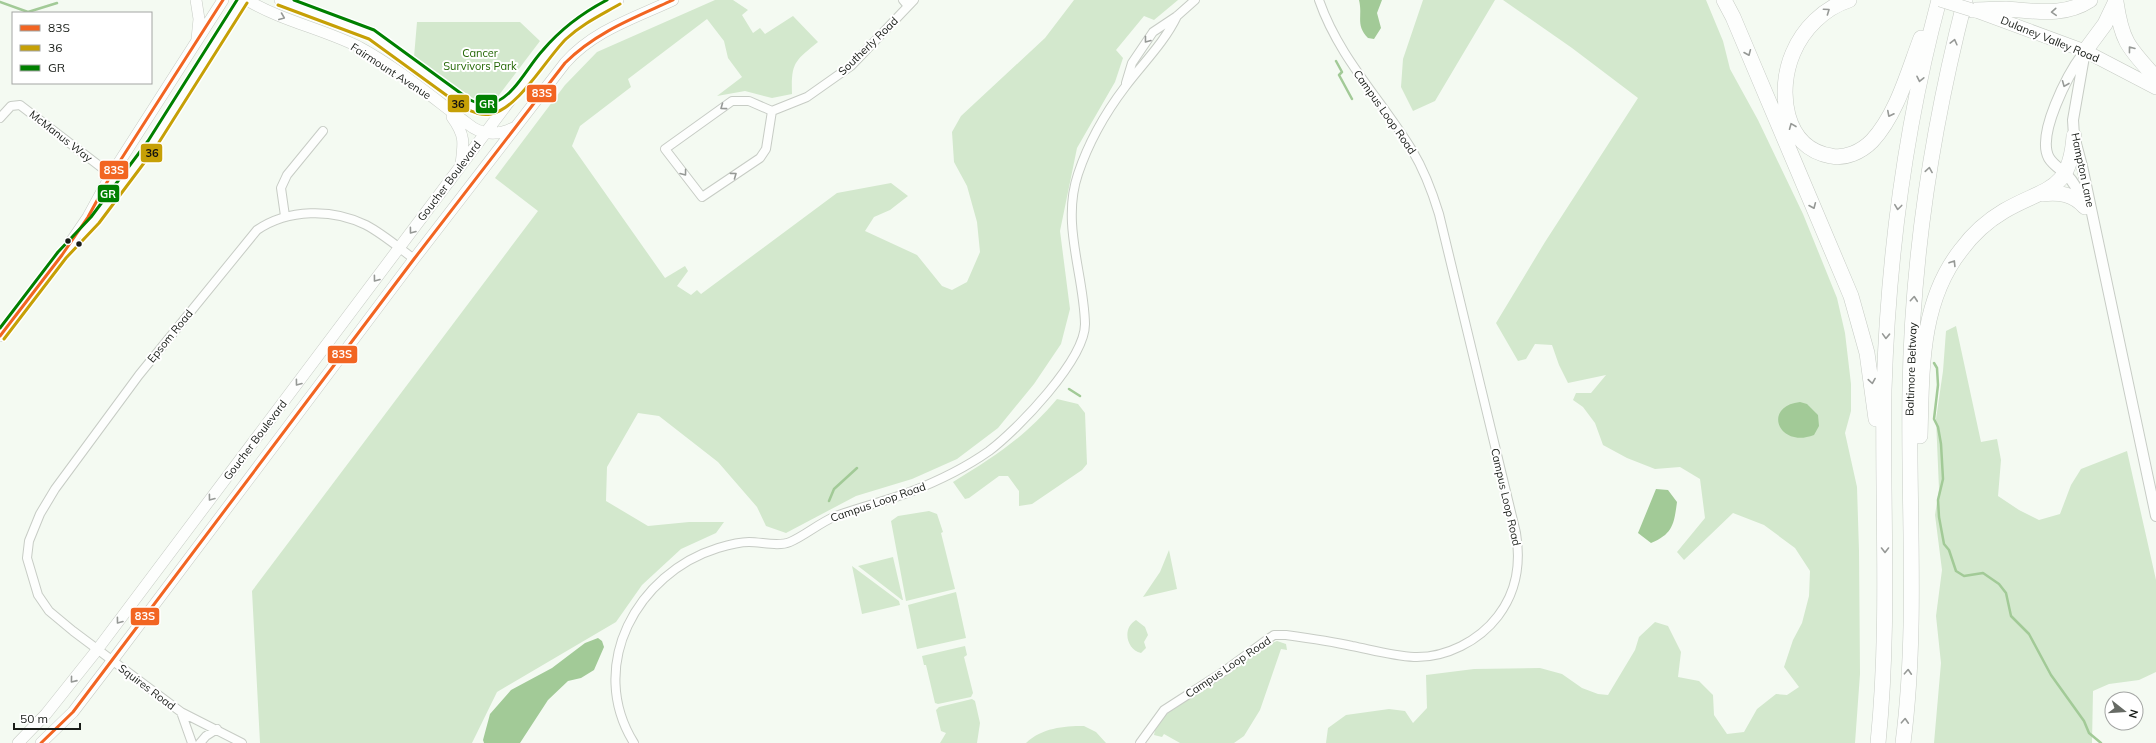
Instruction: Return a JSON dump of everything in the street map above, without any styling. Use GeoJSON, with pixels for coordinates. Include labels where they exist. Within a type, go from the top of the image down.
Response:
{"type":"FeatureCollection","features":[{"type":"Feature","properties":{"kind":"highway"},"geometry":{"type":"LineString","coordinates":[[1724,0],[1733,17],[1838,265],[1860,326],[1873,387],[1885,529]]}},
{"type":"Feature","properties":{"kind":"highway"},"geometry":{"type":"LineString","coordinates":[[1729,0],[1733,17]]}},
{"type":"Feature","properties":{"kind":"highway"},"geometry":{"type":"LineString","coordinates":[[1849,0],[1822,15],[1810,27],[1794,52],[1786,79],[1785,103],[1794,132],[1807,146],[1825,155],[1835,157],[1858,151],[1871,142],[1878,133],[1899,95],[1939,0]]}},
{"type":"Feature","properties":{"kind":"highway"},"geometry":{"type":"LineString","coordinates":[[1878,743],[1885,645],[1884,391],[1891,260],[1910,132],[1930,35],[1939,0]]}},
{"type":"Feature","properties":{"kind":"highway"},"geometry":{"type":"LineString","coordinates":[[1969,5],[2002,14],[2058,12],[2080,6],[2090,0]]}},
{"type":"Feature","properties":{"kind":"highway"},"geometry":{"type":"LineString","coordinates":[[2085,51],[2105,24],[2116,1]]}},
{"type":"Feature","properties":{"kind":"highway"},"geometry":{"type":"LineString","coordinates":[[2116,1],[2120,28],[2125,42],[2156,78]]}},
{"type":"Feature","properties":{"kind":"highway","name":"Baltimore Beltway"},"geometry":{"type":"LineString","coordinates":[[1904,743],[1910,646],[1910,390],[1912,324],[1930,158],[1944,88],[1969,5]]}},
{"type":"Feature","properties":{"kind":"highway"},"geometry":{"type":"LineString","coordinates":[[1910,646],[1921,364],[1925,339],[1940,287],[1949,268],[1961,250],[1974,235],[2003,211],[2042,194],[2056,184],[2065,173],[2073,152],[2074,136]]}},
{"type":"Feature","properties":{"kind":"highway"},"geometry":{"type":"LineString","coordinates":[[2042,194],[2055,192],[2072,196],[2086,207]]}},
{"type":"Feature","properties":{"kind":"main road"},"geometry":{"type":"LineString","coordinates":[[196,0],[199,19],[196,43]]}},
{"type":"Feature","properties":{"kind":"main road"},"geometry":{"type":"LineString","coordinates":[[0,336],[62,255],[88,217],[111,175],[223,0]]}},
{"type":"Feature","properties":{"kind":"main road"},"geometry":{"type":"LineString","coordinates":[[62,255],[95,220],[123,184],[170,116],[242,0]]}},
{"type":"Feature","properties":{"kind":"main road","name":"Fairmount Avenue"},"geometry":{"type":"LineString","coordinates":[[247,0],[282,17],[360,48],[471,127],[486,133],[502,133],[514,128]]}},
{"type":"Feature","properties":{"kind":"main road","name":"Fairmount Avenue"},"geometry":{"type":"LineString","coordinates":[[280,0],[371,34],[473,108],[481,111],[494,109],[515,94]]}},
{"type":"Feature","properties":{"kind":"main road","name":"Fairmount Avenue"},"geometry":{"type":"LineString","coordinates":[[486,133],[549,50],[584,19],[618,0]]}},
{"type":"Feature","properties":{"kind":"main road"},"geometry":{"type":"LineString","coordinates":[[514,128],[546,86],[583,44],[618,24],[674,0]]}},
{"type":"Feature","properties":{"kind":"main road"},"geometry":{"type":"LineString","coordinates":[[1939,0],[1969,5]]}},
{"type":"Feature","properties":{"kind":"main road","name":"Dulaney Valley Road"},"geometry":{"type":"LineString","coordinates":[[2002,14],[2085,51],[2156,88]]}},
{"type":"Feature","properties":{"kind":"main road"},"geometry":{"type":"LineString","coordinates":[[443,106],[462,132],[464,146],[460,166]]}},
{"type":"Feature","properties":{"kind":"main road","name":"Goucher Boulevard"},"geometry":{"type":"LineString","coordinates":[[41,743],[73,712],[514,128]]}},
{"type":"Feature","properties":{"kind":"main road","name":"Goucher Boulevard"},"geometry":{"type":"LineString","coordinates":[[18,743],[46,714],[97,650],[486,133]]}},
{"type":"Feature","properties":{"kind":"street","name":"Campus Loop Road"},"geometry":{"type":"LineString","coordinates":[[1126,86],[1132,63],[1157,28],[1177,16],[1195,0]]}},
{"type":"Feature","properties":{"kind":"street","name":"Campus Loop Road"},"geometry":{"type":"LineString","coordinates":[[1140,743],[1164,710],[1223,672],[1274,635],[1286,634],[1414,657],[1448,652],[1481,634],[1493,622],[1504,608],[1517,579],[1519,565],[1516,533],[1445,237],[1431,187],[1403,136],[1371,94],[1344,53],[1333,33],[1319,0]]}},
{"type":"Feature","properties":{"kind":"street","name":"Southerly Road"},"geometry":{"type":"LineString","coordinates":[[772,111],[797,101],[823,87],[851,66],[908,2]]}},
{"type":"Feature","properties":{"kind":"street","name":"Campus Loop Road"},"geometry":{"type":"LineString","coordinates":[[634,743],[624,724],[618,704],[615,681],[618,656],[625,632],[635,612],[649,592],[668,574],[692,558],[741,542],[788,543],[839,515],[933,483],[960,469],[990,450],[1032,411],[1053,386],[1079,347],[1084,328],[1072,230],[1074,188],[1081,166],[1096,134],[1126,86],[1141,70],[1170,32],[1177,16]]}},
{"type":"Feature","properties":{"kind":"street","name":"Hampton Lane"},"geometry":{"type":"LineString","coordinates":[[2085,51],[2074,107],[2074,136],[2082,166],[2156,516]]}},
{"type":"Feature","properties":{"kind":"street","name":"Hampton Lane"},"geometry":{"type":"LineString","coordinates":[[2085,51],[2070,71],[2045,136],[2046,152],[2050,160],[2065,173],[2076,186],[2086,207],[2097,237]]}},
{"type":"Feature","properties":{"kind":"street"},"geometry":{"type":"LineString","coordinates":[[732,101],[749,101],[772,111],[766,149],[760,158],[702,197],[665,149],[732,101]]}},
{"type":"Feature","properties":{"kind":"street","name":"McManus Way"},"geometry":{"type":"LineString","coordinates":[[0,118],[11,106],[20,105],[123,184]]}},
{"type":"Feature","properties":{"kind":"street"},"geometry":{"type":"LineString","coordinates":[[322,131],[288,175],[281,188],[284,216],[319,214],[339,217],[365,225],[414,259]]}},
{"type":"Feature","properties":{"kind":"street","name":"Epsom Road"},"geometry":{"type":"LineString","coordinates":[[27,558],[29,541],[47,502],[139,375],[256,230],[269,222],[284,216]]}},
{"type":"Feature","properties":{"kind":"street","name":"Squires Road"},"geometry":{"type":"LineString","coordinates":[[27,558],[38,595],[49,611],[97,650],[180,712],[242,743]]}},
{"type":"Feature","properties":{"kind":"street"},"geometry":{"type":"LineString","coordinates":[[180,712],[192,743]]}},
{"type":"Feature","properties":{"kind":"street"},"geometry":{"type":"LineString","coordinates":[[200,743],[206,736],[216,729]]}},
{"type":"Feature","properties":{"kind":"green space"},"geometry":{"type":"Polygon","coordinates":[[[715,0],[733,0],[748,10],[742,15],[753,33],[760,28],[765,34],[793,16],[818,42],[799,58],[796,63],[792,75],[792,94],[772,98],[745,91],[717,96],[742,77],[728,58],[724,41],[707,19],[628,79],[631,87],[580,126],[572,146],[665,278],[685,266],[688,271],[677,286],[691,295],[697,290],[701,294],[837,193],[891,183],[908,196],[890,210],[874,217],[865,231],[917,255],[942,286],[952,290],[967,282],[980,252],[977,222],[967,186],[954,162],[952,132],[961,116],[1045,38],[1074,0],[1178,0],[1154,20],[1144,16],[1116,50],[1123,58],[1115,82],[1077,148],[1060,231],[1070,309],[1061,344],[1034,384],[998,428],[957,459],[912,479],[856,496],[786,533],[766,526],[757,507],[718,462],[659,416],[638,413],[607,467],[606,501],[648,526],[689,522],[724,522],[716,533],[681,549],[642,585],[616,622],[497,692],[472,743],[260,743],[252,591],[538,211],[495,178],[565,85],[597,52],[715,0]]]}},
{"type":"Feature","properties":{"kind":"green space"},"geometry":{"type":"Polygon","coordinates":[[[1423,0],[1495,0],[1435,101],[1413,111],[1401,87],[1403,59],[1423,0]]]}},
{"type":"Feature","properties":{"kind":"green space"},"geometry":{"type":"Polygon","coordinates":[[[1503,0],[1706,0],[1723,41],[1730,69],[1758,120],[1803,214],[1837,298],[1845,333],[1851,384],[1851,411],[1845,433],[1857,487],[1859,551],[1860,674],[1855,743],[1326,743],[1328,728],[1346,715],[1389,709],[1405,711],[1413,723],[1427,708],[1426,675],[1474,669],[1540,668],[1562,674],[1582,688],[1598,694],[1608,695],[1635,650],[1639,637],[1655,622],[1668,626],[1681,652],[1678,677],[1699,681],[1713,695],[1714,715],[1727,734],[1744,732],[1757,709],[1776,694],[1787,695],[1799,687],[1784,667],[1793,640],[1802,623],[1809,596],[1810,571],[1795,548],[1764,525],[1733,513],[1684,560],[1677,552],[1705,518],[1700,479],[1680,467],[1655,469],[1627,458],[1603,445],[1595,423],[1583,407],[1573,400],[1576,393],[1591,393],[1606,375],[1568,383],[1559,365],[1552,345],[1535,344],[1526,359],[1518,361],[1496,323],[1545,242],[1638,98],[1572,48],[1503,0]]]}},
{"type":"Feature","properties":{"kind":"green space","name":"Cancer Survivors Park"},"geometry":{"type":"Polygon","coordinates":[[[417,22],[520,22],[540,41],[496,99],[488,107],[479,106],[414,57],[417,22]]]}},
{"type":"Feature","properties":{"kind":"green space"},"geometry":{"type":"Polygon","coordinates":[[[1956,326],[1981,442],[1997,439],[2001,460],[1998,496],[2019,510],[2039,520],[2060,514],[2071,485],[2081,469],[2127,451],[2156,580],[2156,672],[2139,680],[2109,684],[2093,691],[2092,743],[1934,743],[1941,663],[1936,616],[1942,570],[1935,515],[1939,489],[1936,419],[1943,371],[1946,331],[1956,326]]]}},
{"type":"Feature","properties":{"kind":"green space"},"geometry":{"type":"Polygon","coordinates":[[[1057,399],[1078,404],[1085,413],[1087,464],[1082,470],[1032,504],[1019,506],[1019,491],[1008,476],[999,476],[969,498],[965,499],[953,482],[982,464],[1021,436],[1057,399]]]}},
{"type":"Feature","properties":{"kind":"green space"},"geometry":{"type":"Polygon","coordinates":[[[929,511],[937,514],[943,532],[941,533],[955,589],[906,601],[891,521],[898,516],[929,511]]]}},
{"type":"Feature","properties":{"kind":"green space"},"geometry":{"type":"Polygon","coordinates":[[[1169,550],[1177,589],[1143,597],[1160,572],[1169,550]]]}},
{"type":"Feature","properties":{"kind":"green space"},"geometry":{"type":"Polygon","coordinates":[[[893,557],[903,600],[858,566],[893,557]]]}},
{"type":"Feature","properties":{"kind":"green space"},"geometry":{"type":"Polygon","coordinates":[[[852,566],[899,601],[900,605],[862,614],[852,566]]]}},
{"type":"Feature","properties":{"kind":"green space"},"geometry":{"type":"Polygon","coordinates":[[[956,592],[966,638],[917,649],[908,605],[956,592]]]}},
{"type":"Feature","properties":{"kind":"green space"},"geometry":{"type":"Polygon","coordinates":[[[1136,620],[1145,627],[1148,635],[1144,642],[1146,648],[1141,653],[1136,651],[1129,643],[1127,633],[1129,628],[1136,620]]]}},
{"type":"Feature","properties":{"kind":"green space"},"geometry":{"type":"Polygon","coordinates":[[[1277,641],[1286,644],[1287,650],[1281,649],[1260,710],[1244,736],[1234,743],[1180,743],[1164,734],[1162,737],[1154,735],[1155,730],[1165,715],[1268,645],[1277,641]]]}},
{"type":"Feature","properties":{"kind":"green space"},"geometry":{"type":"Polygon","coordinates":[[[965,646],[967,655],[964,657],[973,693],[971,697],[938,704],[935,703],[926,665],[924,665],[922,656],[965,646]]]}},
{"type":"Feature","properties":{"kind":"green space"},"geometry":{"type":"Polygon","coordinates":[[[972,699],[975,701],[980,723],[977,743],[940,743],[946,733],[941,731],[936,710],[939,707],[972,699]]]}},
{"type":"Feature","properties":{"kind":"green space"},"geometry":{"type":"Polygon","coordinates":[[[1084,726],[1096,732],[1106,743],[1026,743],[1032,738],[1046,731],[1084,726]]]}},
{"type":"Feature","properties":{"kind":"shaded area"},"geometry":{"type":"Polygon","coordinates":[[[1359,0],[1382,0],[1377,13],[1381,28],[1374,39],[1368,38],[1360,24],[1359,0]]]}},
{"type":"Feature","properties":{"kind":"shaded area"},"geometry":{"type":"Polygon","coordinates":[[[1800,402],[1807,404],[1818,415],[1819,426],[1814,435],[1802,438],[1791,436],[1784,432],[1779,425],[1778,418],[1781,411],[1788,405],[1800,402]]]}},
{"type":"Feature","properties":{"kind":"shaded area"},"geometry":{"type":"Polygon","coordinates":[[[1656,489],[1668,490],[1677,502],[1675,516],[1668,532],[1658,540],[1651,543],[1638,533],[1656,489]]]}},
{"type":"Feature","properties":{"kind":"shaded area"},"geometry":{"type":"Polygon","coordinates":[[[598,638],[602,641],[604,647],[594,670],[581,678],[568,681],[548,700],[520,743],[484,743],[483,740],[490,714],[511,690],[552,668],[585,643],[598,638]]]}},
{"type":"Feature","properties":{"kind":"waterway"},"geometry":{"type":"LineString","coordinates":[[0,2],[28,12],[57,3]]}},
{"type":"Feature","properties":{"kind":"waterway"},"geometry":{"type":"LineString","coordinates":[[1336,61],[1342,72],[1339,75],[1352,99]]}},
{"type":"Feature","properties":{"kind":"waterway"},"geometry":{"type":"LineString","coordinates":[[1934,363],[1937,368],[1938,385],[1934,419],[1938,427],[1941,444],[1943,479],[1938,500],[1939,517],[1944,544],[1949,550],[1956,571],[1964,576],[1983,573],[1999,584],[2006,593],[2011,616],[2029,634],[2051,675],[2084,721],[2089,733],[2101,743]]}},
{"type":"Feature","properties":{"kind":"waterway"},"geometry":{"type":"LineString","coordinates":[[1069,389],[1080,396]]}},
{"type":"Feature","properties":{"kind":"waterway"},"geometry":{"type":"LineString","coordinates":[[829,501],[834,489],[857,468]]}},
{"type":"Feature","properties":{"kind":"transit line","name":"83S"},"geometry":{"type":"LineString","coordinates":[[0,336],[62,255],[88,217],[111,175],[223,0]]}},
{"type":"Feature","properties":{"kind":"transit line","name":"GR"},"geometry":{"type":"LineString","coordinates":[[0,328],[58,252],[91,217],[148,141],[237,0]]}},
{"type":"Feature","properties":{"kind":"transit line","name":"GR"},"geometry":{"type":"LineString","coordinates":[[294,0],[374,30],[470,100],[486,104],[496,102],[510,92],[516,86],[537,56],[557,35],[589,10],[607,0]]}},
{"type":"Feature","properties":{"kind":"transit line","name":"83S"},"geometry":{"type":"LineString","coordinates":[[41,743],[73,712],[414,259],[565,63],[577,52],[603,34],[673,0]]}},
{"type":"Feature","properties":{"kind":"transit line","name":"36"},"geometry":{"type":"LineString","coordinates":[[4,339],[66,258],[99,223],[156,147],[247,3]]}},
{"type":"Feature","properties":{"kind":"transit line","name":"36"},"geometry":{"type":"LineString","coordinates":[[278,5],[369,39],[464,108],[477,113],[491,114],[512,103],[566,39],[592,20],[620,4]]}}]}
